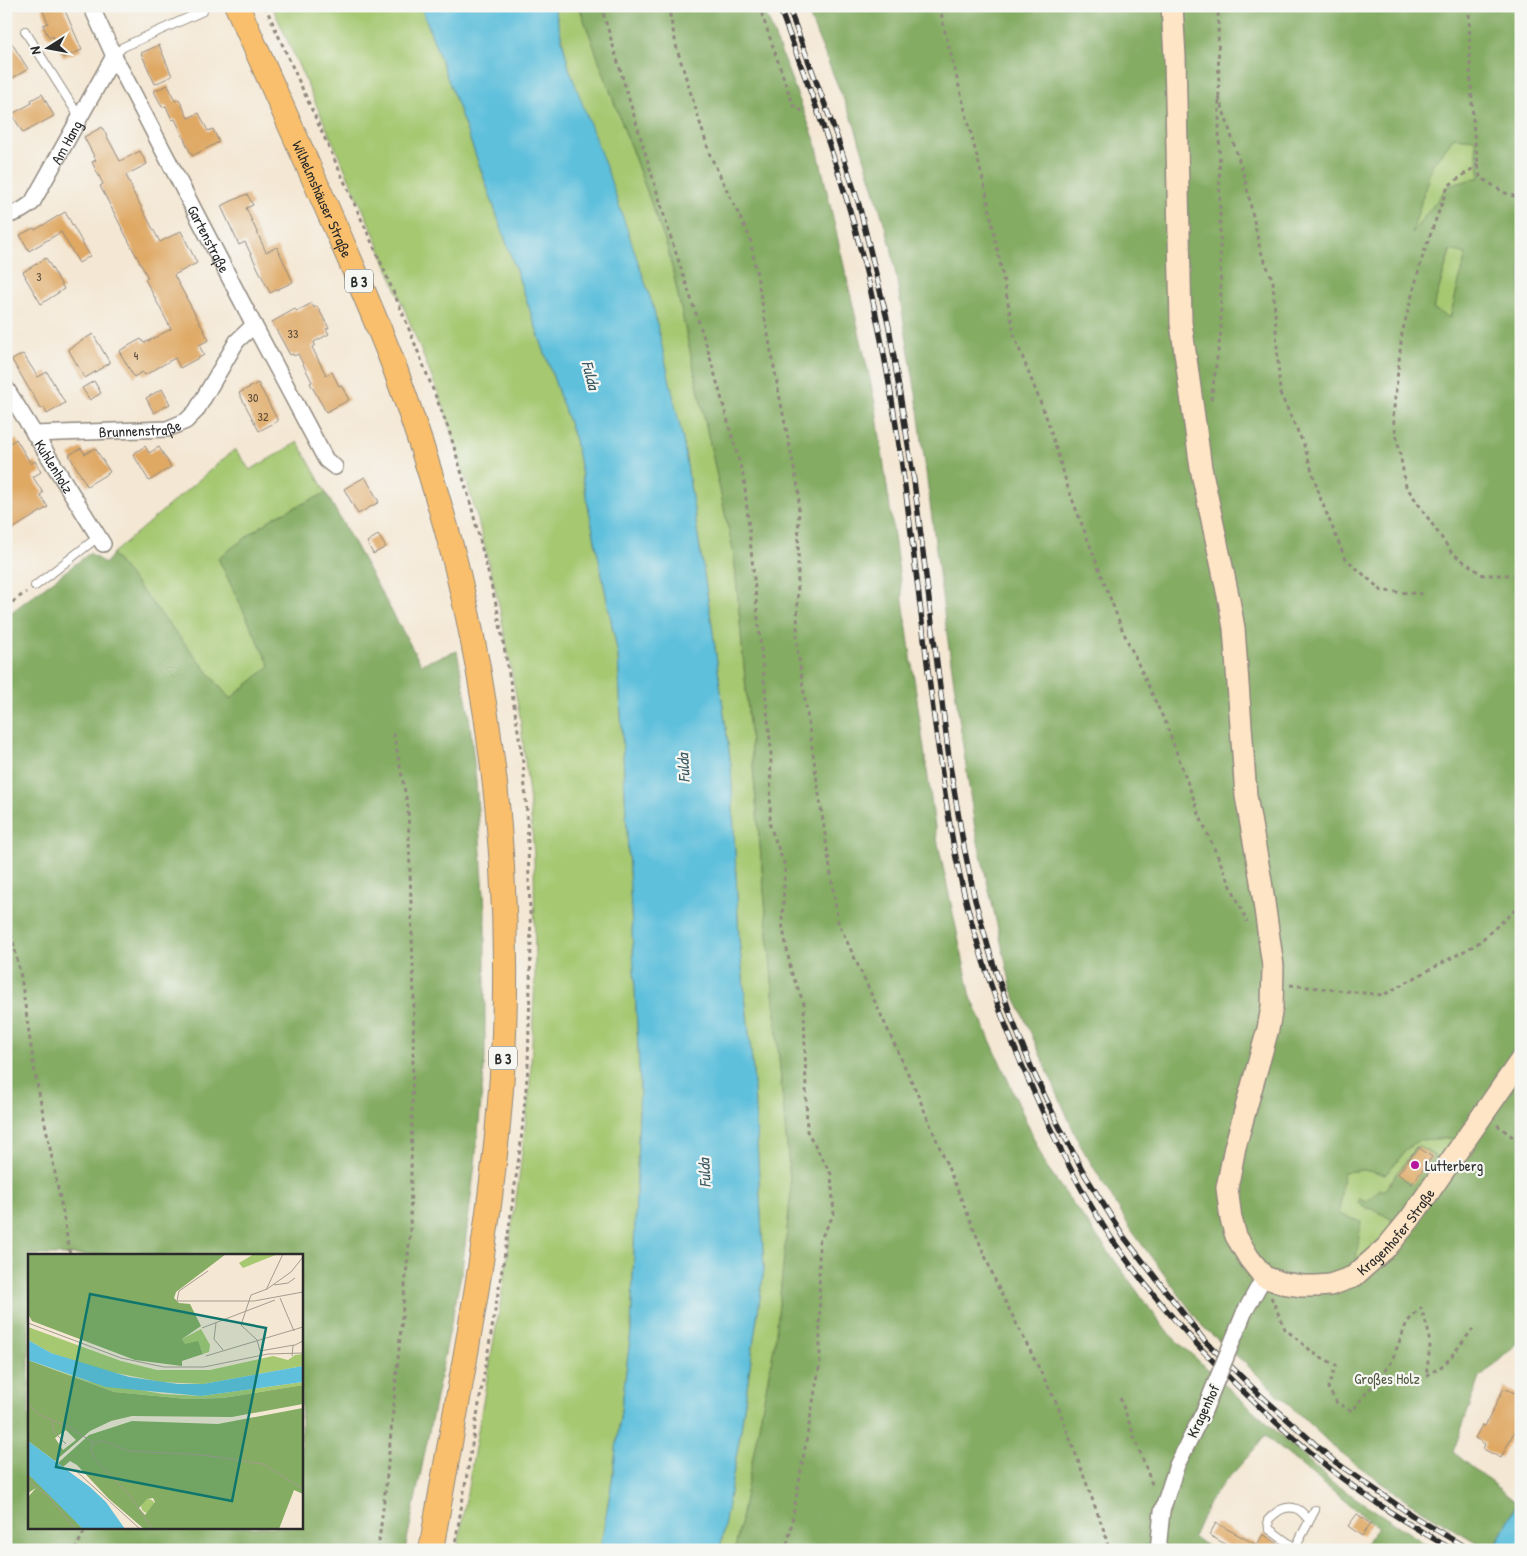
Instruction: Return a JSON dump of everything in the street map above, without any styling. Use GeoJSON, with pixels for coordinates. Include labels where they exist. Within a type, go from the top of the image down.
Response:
{"type":"FeatureCollection","features":[{"type":"Feature","properties":{"kind":"main road","name":"Wilhelmshäuser Straße"},"geometry":{"type":"LineString","coordinates":[[237,6],[379,328],[428,465],[456,565],[470,624],[481,684],[497,803],[503,891],[505,993],[503,1058],[498,1122],[491,1187],[474,1298],[431,1550]]}},
{"type":"Feature","properties":{"kind":"street","name":"Gartenstraße"},"geometry":{"type":"LineString","coordinates":[[91,6],[114,56],[254,325],[326,460],[335,467]]}},
{"type":"Feature","properties":{"kind":"street"},"geometry":{"type":"LineString","coordinates":[[1172,6],[1175,58],[1181,323],[1201,468],[1234,628],[1246,796],[1274,966],[1268,1029],[1235,1147],[1227,1188],[1230,1219],[1236,1236],[1264,1278]]}},
{"type":"Feature","properties":{"kind":"street","name":"Am Hang"},"geometry":{"type":"LineString","coordinates":[[6,215],[22,210],[32,203],[114,56]]}},
{"type":"Feature","properties":{"kind":"street","name":"Brunnenstraße"},"geometry":{"type":"LineString","coordinates":[[34,434],[142,431],[167,429],[177,426],[186,421],[196,411],[237,341],[254,325]]}},
{"type":"Feature","properties":{"kind":"street","name":"Kuhlenholz"},"geometry":{"type":"LineString","coordinates":[[6,388],[101,540]]}},
{"type":"Feature","properties":{"kind":"street","name":"Kragenhofer Straße"},"geometry":{"type":"LineString","coordinates":[[1264,1278],[1289,1284],[1317,1286],[1330,1285],[1353,1277],[1387,1247],[1410,1219],[1521,1060]]}},
{"type":"Feature","properties":{"kind":"street","name":"Kragenhof"},"geometry":{"type":"LineString","coordinates":[[1158,1550],[1162,1511],[1177,1465],[1204,1411],[1244,1312],[1264,1278]]}},
{"type":"Feature","properties":{"kind":"lane"},"geometry":{"type":"LineString","coordinates":[[114,56],[123,47],[203,11],[201,6]]}},
{"type":"Feature","properties":{"kind":"lane"},"geometry":{"type":"LineString","coordinates":[[25,31],[80,118]]}},
{"type":"Feature","properties":{"kind":"lane"},"geometry":{"type":"LineString","coordinates":[[35,586],[101,540]]}},
{"type":"Feature","properties":{"kind":"lane"},"geometry":{"type":"LineString","coordinates":[[1310,1520],[1298,1509],[1288,1508],[1276,1511],[1268,1520],[1268,1529],[1295,1549],[1310,1520],[1315,1510]]}},
{"type":"Feature","properties":{"kind":"path"},"geometry":{"type":"LineString","coordinates":[[265,6],[378,256],[449,430],[471,505],[497,608],[523,762],[527,814],[531,944],[528,1067],[521,1142],[508,1235],[454,1550]]}},
{"type":"Feature","properties":{"kind":"path"},"geometry":{"type":"LineString","coordinates":[[601,6],[667,225],[708,350],[744,479],[771,749],[770,826],[785,866],[782,923],[791,971],[804,1004],[808,1131],[831,1174],[834,1214],[819,1242],[820,1363],[789,1538],[785,1550]]}},
{"type":"Feature","properties":{"kind":"path"},"geometry":{"type":"LineString","coordinates":[[668,6],[677,49],[710,155],[750,238],[799,492],[797,646],[838,922],[916,1093],[998,1287],[1058,1406],[1104,1531],[1109,1550]]}},
{"type":"Feature","properties":{"kind":"path"},"geometry":{"type":"LineString","coordinates":[[759,6],[793,105],[805,113]]}},
{"type":"Feature","properties":{"kind":"path"},"geometry":{"type":"LineString","coordinates":[[940,6],[946,38],[986,192],[1015,338],[1047,419],[1068,488],[1122,629],[1166,724],[1201,819],[1250,929]]}},
{"type":"Feature","properties":{"kind":"path"},"geometry":{"type":"LineString","coordinates":[[1210,409],[1221,331],[1218,6]]}},
{"type":"Feature","properties":{"kind":"path"},"geometry":{"type":"LineString","coordinates":[[1469,6],[1474,135],[1480,177],[1503,192],[1521,199]]}},
{"type":"Feature","properties":{"kind":"path"},"geometry":{"type":"LineString","coordinates":[[1219,97],[1245,179],[1260,249],[1273,281],[1280,393],[1304,445],[1321,500],[1345,558],[1382,591],[1426,594]]}},
{"type":"Feature","properties":{"kind":"path"},"geometry":{"type":"LineString","coordinates":[[1479,164],[1448,186],[1423,255],[1402,333],[1393,417],[1406,486],[1452,553],[1483,575],[1517,575],[1521,571]]}},
{"type":"Feature","properties":{"kind":"path"},"geometry":{"type":"LineString","coordinates":[[6,607],[35,586]]}},
{"type":"Feature","properties":{"kind":"path"},"geometry":{"type":"LineString","coordinates":[[378,1550],[386,1484],[410,1224],[414,997],[408,807],[393,731]]}},
{"type":"Feature","properties":{"kind":"path"},"geometry":{"type":"LineString","coordinates":[[1273,983],[1383,995],[1477,944],[1521,904]]}},
{"type":"Feature","properties":{"kind":"path"},"geometry":{"type":"LineString","coordinates":[[6,911],[21,978],[34,1068],[70,1254]]}},
{"type":"Feature","properties":{"kind":"path"},"geometry":{"type":"LineString","coordinates":[[1493,1122],[1521,1143]]}},
{"type":"Feature","properties":{"kind":"path"},"geometry":{"type":"LineString","coordinates":[[1264,1278],[1285,1329],[1315,1354],[1336,1365],[1328,1388],[1337,1403],[1352,1411],[1391,1363],[1407,1322],[1421,1308],[1428,1330],[1430,1347],[1426,1376],[1446,1364],[1473,1329]]}},
{"type":"Feature","properties":{"kind":"path"},"geometry":{"type":"LineString","coordinates":[[1120,1398],[1162,1511]]}},
{"type":"Feature","properties":{"kind":"path"},"geometry":{"type":"LineString","coordinates":[[75,1550],[85,1528]]}},
{"type":"Feature","properties":{"kind":"green space"},"geometry":{"type":"Polygon","coordinates":[[[272,6],[421,6],[484,178],[575,440],[618,655],[640,1085],[631,1332],[612,1481],[600,1550],[457,1550],[501,1299],[519,1178],[530,1084],[535,979],[534,855],[520,717],[499,605],[478,520],[445,410],[374,234],[272,6]]]}},
{"type":"Feature","properties":{"kind":"green space"},"geometry":{"type":"Polygon","coordinates":[[[554,6],[579,6],[668,249],[734,555],[791,1192],[775,1342],[735,1550],[720,1550],[741,1429],[764,1269],[753,1071],[739,940],[731,766],[712,625],[683,440],[569,68],[554,6]]]}},
{"type":"Feature","properties":{"kind":"green space"},"geometry":{"type":"Polygon","coordinates":[[[579,6],[763,6],[816,143],[875,402],[936,834],[971,997],[1047,1168],[1167,1332],[1333,1483],[1435,1550],[1360,1550],[1378,1528],[1265,1436],[1216,1492],[1206,1508],[1193,1537],[1214,1550],[735,1550],[775,1342],[791,1192],[734,555],[668,249],[579,6]]]}},
{"type":"Feature","properties":{"kind":"green space","name":"Großes Holz"},"geometry":{"type":"Polygon","coordinates":[[[805,6],[1521,6],[1521,1112],[1517,1115],[1521,1121],[1521,1340],[1480,1378],[1453,1452],[1517,1503],[1494,1550],[1489,1550],[1409,1502],[1339,1452],[1246,1364],[1203,1327],[1132,1231],[1079,1143],[1012,990],[975,829],[945,620],[916,394],[891,246],[855,127],[805,6]],[[1454,137],[1432,165],[1412,233],[1448,186],[1480,177],[1475,139],[1454,137]],[[1450,250],[1433,309],[1450,318],[1466,254],[1450,250]],[[1453,1138],[1419,1140],[1409,1147],[1386,1174],[1363,1170],[1343,1172],[1339,1214],[1361,1222],[1356,1260],[1379,1243],[1394,1221],[1375,1210],[1364,1207],[1358,1203],[1359,1198],[1366,1202],[1380,1189],[1384,1191],[1418,1146],[1435,1156],[1435,1163],[1453,1138]]]}},
{"type":"Feature","properties":{"kind":"green space"},"geometry":{"type":"Polygon","coordinates":[[[1454,137],[1475,139],[1480,177],[1448,186],[1411,235],[1432,165],[1454,137]]]}},
{"type":"Feature","properties":{"kind":"green space"},"geometry":{"type":"Polygon","coordinates":[[[1451,249],[1466,254],[1450,318],[1433,309],[1451,249]]]}},
{"type":"Feature","properties":{"kind":"green space"},"geometry":{"type":"Polygon","coordinates":[[[298,442],[326,493],[274,517],[218,558],[270,666],[230,699],[112,554],[235,449],[250,470],[298,442]]]}},
{"type":"Feature","properties":{"kind":"green space"},"geometry":{"type":"Polygon","coordinates":[[[326,493],[421,664],[457,651],[469,714],[485,909],[485,1060],[462,1270],[405,1550],[6,1550],[6,616],[90,553],[105,564],[112,554],[230,699],[270,666],[218,558],[274,517],[326,493]]]}},
{"type":"Feature","properties":{"kind":"green space"},"geometry":{"type":"Polygon","coordinates":[[[1454,1138],[1434,1164],[1417,1146],[1384,1191],[1380,1189],[1366,1202],[1359,1198],[1364,1207],[1375,1210],[1395,1221],[1379,1243],[1356,1261],[1339,1214],[1343,1172],[1363,1170],[1386,1174],[1409,1147],[1419,1140],[1454,1138]]]}},
{"type":"Feature","properties":{"kind":"water","name":"Fulda"},"geometry":{"type":"Polygon","coordinates":[[[421,6],[554,6],[569,68],[606,167],[653,306],[683,440],[712,625],[731,766],[739,940],[753,1071],[764,1269],[741,1429],[720,1550],[600,1550],[612,1481],[631,1332],[640,1086],[618,655],[575,440],[484,178],[421,6]]]}},
{"type":"Feature","properties":{"kind":"water"},"geometry":{"type":"Polygon","coordinates":[[[1521,1496],[1521,1550],[1494,1550],[1517,1503],[1521,1496]]]}},
{"type":"Feature","properties":{"kind":"building"},"geometry":{"type":"Polygon","coordinates":[[[41,6],[63,6],[82,50],[63,58],[53,36],[49,38],[43,25],[48,23],[41,6]]]}},
{"type":"Feature","properties":{"kind":"building"},"geometry":{"type":"Polygon","coordinates":[[[6,34],[28,69],[13,78],[6,67],[6,34]]]}},
{"type":"Feature","properties":{"kind":"building"},"geometry":{"type":"Polygon","coordinates":[[[159,45],[172,76],[155,84],[141,53],[159,45]]]}},
{"type":"Feature","properties":{"kind":"building"},"geometry":{"type":"Polygon","coordinates":[[[168,85],[175,101],[179,99],[188,118],[199,113],[208,131],[213,129],[219,142],[192,156],[175,119],[172,120],[166,106],[162,107],[154,91],[168,85]]]}},
{"type":"Feature","properties":{"kind":"building"},"geometry":{"type":"Polygon","coordinates":[[[42,94],[54,116],[23,133],[12,114],[32,103],[31,100],[42,94]]]}},
{"type":"Feature","properties":{"kind":"building"},"geometry":{"type":"Polygon","coordinates":[[[102,127],[120,161],[140,151],[147,164],[126,175],[160,242],[181,231],[197,263],[174,275],[209,340],[199,345],[204,355],[180,368],[175,358],[145,375],[142,372],[134,377],[119,351],[141,339],[144,343],[171,329],[145,279],[148,278],[100,186],[103,184],[92,162],[96,160],[84,137],[102,127]]]}},
{"type":"Feature","properties":{"kind":"building"},"geometry":{"type":"Polygon","coordinates":[[[247,194],[253,205],[246,208],[266,252],[277,247],[293,282],[270,293],[245,242],[239,245],[221,206],[247,194]]]}},
{"type":"Feature","properties":{"kind":"building"},"geometry":{"type":"Polygon","coordinates":[[[65,212],[90,256],[79,263],[61,232],[29,251],[20,235],[34,228],[35,230],[65,212]]]}},
{"type":"Feature","properties":{"kind":"building"},"geometry":{"type":"Polygon","coordinates":[[[46,258],[64,289],[41,304],[23,272],[46,258]]]}},
{"type":"Feature","properties":{"kind":"building"},"geometry":{"type":"Polygon","coordinates":[[[312,303],[314,308],[317,306],[329,328],[326,329],[329,334],[314,342],[315,345],[312,347],[326,375],[332,372],[349,400],[326,412],[310,383],[312,382],[298,354],[290,355],[272,322],[295,309],[297,311],[312,303]]]}},
{"type":"Feature","properties":{"kind":"building"},"geometry":{"type":"Polygon","coordinates":[[[93,334],[110,363],[85,378],[68,349],[93,334]]]}},
{"type":"Feature","properties":{"kind":"building"},"geometry":{"type":"Polygon","coordinates":[[[23,354],[38,377],[47,372],[65,403],[47,414],[44,407],[41,409],[12,360],[23,354]]]}},
{"type":"Feature","properties":{"kind":"building"},"geometry":{"type":"Polygon","coordinates":[[[94,381],[101,393],[90,400],[82,388],[94,381]]]}},
{"type":"Feature","properties":{"kind":"building"},"geometry":{"type":"Polygon","coordinates":[[[258,383],[278,421],[259,431],[239,393],[258,383]]]}},
{"type":"Feature","properties":{"kind":"building"},"geometry":{"type":"Polygon","coordinates":[[[162,389],[170,404],[154,413],[146,398],[162,389]]]}},
{"type":"Feature","properties":{"kind":"building"},"geometry":{"type":"Polygon","coordinates":[[[16,439],[31,464],[35,461],[41,472],[33,477],[43,493],[40,495],[48,507],[6,533],[6,446],[16,439]]]}},
{"type":"Feature","properties":{"kind":"building"},"geometry":{"type":"Polygon","coordinates":[[[145,446],[149,453],[159,447],[171,467],[149,481],[133,454],[145,446]]]}},
{"type":"Feature","properties":{"kind":"building"},"geometry":{"type":"Polygon","coordinates":[[[81,448],[85,454],[95,448],[110,472],[87,486],[69,455],[81,448]]]}},
{"type":"Feature","properties":{"kind":"building"},"geometry":{"type":"Polygon","coordinates":[[[365,477],[379,502],[358,514],[344,489],[365,477]]]}},
{"type":"Feature","properties":{"kind":"building"},"geometry":{"type":"Polygon","coordinates":[[[378,535],[386,547],[373,554],[367,542],[378,535]]]}},
{"type":"Feature","properties":{"kind":"building","name":"Lutterberg"},"geometry":{"type":"Polygon","coordinates":[[[1418,1147],[1432,1157],[1412,1184],[1398,1174],[1418,1147]]]}},
{"type":"Feature","properties":{"kind":"building"},"geometry":{"type":"Polygon","coordinates":[[[1504,1388],[1521,1396],[1521,1418],[1501,1458],[1483,1449],[1485,1444],[1475,1438],[1482,1425],[1485,1426],[1504,1388]]]}},
{"type":"Feature","properties":{"kind":"building"},"geometry":{"type":"Polygon","coordinates":[[[1357,1514],[1371,1524],[1362,1536],[1348,1526],[1357,1514]]]}},
{"type":"Feature","properties":{"kind":"building"},"geometry":{"type":"Polygon","coordinates":[[[1216,1523],[1257,1545],[1263,1534],[1288,1550],[1236,1550],[1209,1535],[1216,1523]]]}},
{"type":"Feature","properties":{"kind":"railway"},"geometry":{"type":"LineString","coordinates":[[779,6],[837,167],[870,286],[902,462],[934,717],[954,848],[968,911],[986,972],[1020,1061],[1061,1150],[1092,1208],[1135,1271],[1196,1344],[1241,1389],[1323,1463],[1373,1501],[1453,1550]]}},
{"type":"Feature","properties":{"kind":"railway"},"geometry":{"type":"LineString","coordinates":[[788,6],[837,137],[859,205],[889,327],[914,481],[950,766],[963,842],[975,900],[991,957],[1012,1019],[1032,1069],[1085,1175],[1124,1237],[1203,1339],[1259,1394],[1334,1461],[1413,1516],[1470,1550]]}},
{"type":"Feature","properties":{"kind":"place","name":"Lutterberg"},"geometry":{"type":"Point","coordinates":[1415,1165]}}]}
